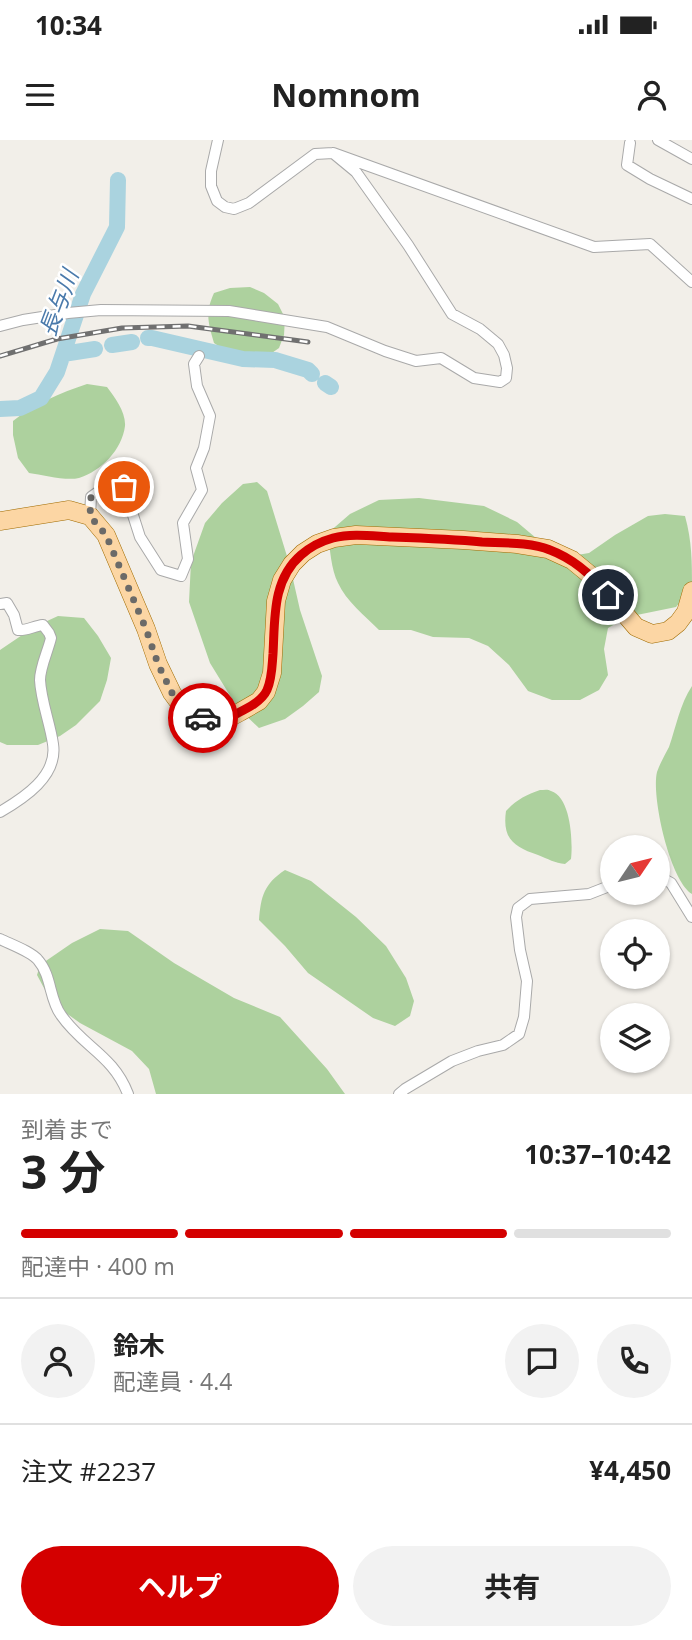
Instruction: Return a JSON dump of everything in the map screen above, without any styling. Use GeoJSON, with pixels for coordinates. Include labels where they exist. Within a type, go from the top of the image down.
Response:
{"type":"FeatureCollection","features":[{"type":"Feature","properties":{"kind":"main road"},"geometry":{"type":"LineString","coordinates":[[0,521],[69,510],[90,516],[106,535],[172,693],[183,708],[210,721],[227,719],[258,701],[266,692],[272,673],[276,601],[282,580],[303,553],[334,538],[356,535],[396,537],[517,544],[548,549],[572,560],[595,579],[636,627],[652,634],[668,631],[678,623],[686,612],[692,590]]}},
{"type":"Feature","properties":{"kind":"street"},"geometry":{"type":"LineString","coordinates":[[218,140],[211,171],[211,186],[217,201],[225,207],[234,209],[249,202],[315,155],[333,153],[594,247],[650,244],[692,282]]}},
{"type":"Feature","properties":{"kind":"street"},"geometry":{"type":"LineString","coordinates":[[658,140],[692,159]]}},
{"type":"Feature","properties":{"kind":"street"},"geometry":{"type":"LineString","coordinates":[[632,141],[627,165],[692,199]]}},
{"type":"Feature","properties":{"kind":"street"},"geometry":{"type":"LineString","coordinates":[[0,326],[23,320],[101,310],[229,312],[327,327],[416,361],[441,358],[474,378],[500,382],[506,378],[505,355],[498,344],[452,314],[408,245],[356,172],[333,153]]}},
{"type":"Feature","properties":{"kind":"street"},"geometry":{"type":"LineString","coordinates":[[90,516],[91,497],[108,485],[124,487],[140,537],[161,570],[181,576],[188,559],[183,523],[202,490],[196,468],[204,448],[209,416],[197,386],[194,364],[199,356]]}},
{"type":"Feature","properties":{"kind":"street"},"geometry":{"type":"LineString","coordinates":[[0,604],[6,603],[14,615],[18,630],[43,625],[51,638],[40,678],[53,745],[51,765],[45,776],[32,790],[0,812]]}},
{"type":"Feature","properties":{"kind":"street"},"geometry":{"type":"LineString","coordinates":[[670,882],[692,917]]}},
{"type":"Feature","properties":{"kind":"street"},"geometry":{"type":"LineString","coordinates":[[399,1094],[452,1061],[503,1045],[519,1034],[524,1017],[527,981],[520,950],[516,917],[518,908],[530,899],[589,894],[600,890]]}},
{"type":"Feature","properties":{"kind":"street"},"geometry":{"type":"LineString","coordinates":[[0,939],[37,957],[48,974],[57,1010],[71,1030],[115,1069],[128,1094]]}},
{"type":"Feature","properties":{"kind":"green space"},"geometry":{"type":"Polygon","coordinates":[[[250,287],[264,293],[278,304],[285,318],[284,335],[279,348],[269,355],[229,353],[214,343],[212,336],[208,312],[214,293],[230,288],[250,287]]]}},
{"type":"Feature","properties":{"kind":"green space"},"geometry":{"type":"Polygon","coordinates":[[[87,384],[107,387],[122,410],[125,426],[115,451],[102,465],[79,478],[29,473],[18,458],[13,421],[48,399],[87,384]]]}},
{"type":"Feature","properties":{"kind":"green space"},"geometry":{"type":"Polygon","coordinates":[[[257,482],[267,491],[290,566],[300,610],[322,676],[319,692],[303,706],[285,719],[259,728],[237,707],[210,663],[189,602],[191,562],[205,523],[243,484],[257,482]]]}},
{"type":"Feature","properties":{"kind":"green space"},"geometry":{"type":"Polygon","coordinates":[[[419,498],[484,506],[517,522],[542,543],[571,556],[589,553],[648,516],[685,516],[692,560],[692,588],[676,607],[627,617],[608,628],[604,649],[608,675],[599,690],[580,700],[552,700],[528,691],[509,665],[488,646],[469,638],[433,637],[411,630],[379,630],[341,590],[331,559],[328,533],[350,514],[379,500],[419,498]]]}},
{"type":"Feature","properties":{"kind":"green space"},"geometry":{"type":"Polygon","coordinates":[[[58,616],[84,618],[111,658],[100,701],[76,725],[60,736],[38,745],[7,745],[0,742],[0,650],[34,627],[58,616]]]}},
{"type":"Feature","properties":{"kind":"green space"},"geometry":{"type":"Polygon","coordinates":[[[692,686],[692,894],[676,873],[670,856],[670,835],[664,835],[656,784],[658,769],[669,747],[692,686]]]}},
{"type":"Feature","properties":{"kind":"green space"},"geometry":{"type":"Polygon","coordinates":[[[540,790],[549,790],[558,795],[567,811],[572,851],[571,859],[565,864],[522,849],[508,835],[506,811],[521,798],[540,790]]]}},
{"type":"Feature","properties":{"kind":"green space"},"geometry":{"type":"Polygon","coordinates":[[[285,870],[311,881],[356,917],[386,946],[406,978],[414,1001],[410,1016],[395,1026],[373,1018],[308,973],[259,920],[265,891],[272,880],[285,870]]]}},
{"type":"Feature","properties":{"kind":"green space"},"geometry":{"type":"Polygon","coordinates":[[[100,929],[128,931],[174,963],[234,998],[280,1017],[327,1069],[345,1094],[156,1094],[149,1069],[132,1051],[80,1023],[52,1003],[37,975],[40,965],[72,943],[100,929]]]}},
{"type":"Feature","properties":{"kind":"waterway","name":"長与川"},"geometry":{"type":"LineString","coordinates":[[0,409],[20,408],[41,398],[57,372],[83,294],[117,227],[118,180]]}},
{"type":"Feature","properties":{"kind":"waterway"},"geometry":{"type":"LineString","coordinates":[[148,338],[243,359],[275,360],[308,370],[312,374]]}},
{"type":"Feature","properties":{"kind":"waterway"},"geometry":{"type":"LineString","coordinates":[[112,345],[132,342]]}},
{"type":"Feature","properties":{"kind":"waterway"},"geometry":{"type":"LineString","coordinates":[[63,354],[95,349]]}},
{"type":"Feature","properties":{"kind":"waterway"},"geometry":{"type":"LineString","coordinates":[[325,383],[331,387]]}},
{"type":"Feature","properties":{"kind":"railway"},"geometry":{"type":"LineString","coordinates":[[0,356],[57,339],[122,328],[188,326],[308,342]]}},
{"type":"Feature","properties":{"kind":"way so far"},"geometry":{"type":"LineString","coordinates":[[124,487],[108,485],[91,497],[90,516],[106,535],[172,693],[183,708],[203,718]]}},
{"type":"Feature","properties":{"kind":"route"},"geometry":{"type":"LineString","coordinates":[[203,718],[210,721],[227,719],[258,701],[266,692],[272,673],[276,601],[282,580],[303,553],[334,538],[356,535],[409,537],[517,544],[548,549],[572,560],[595,579],[608,595]]}}]}
